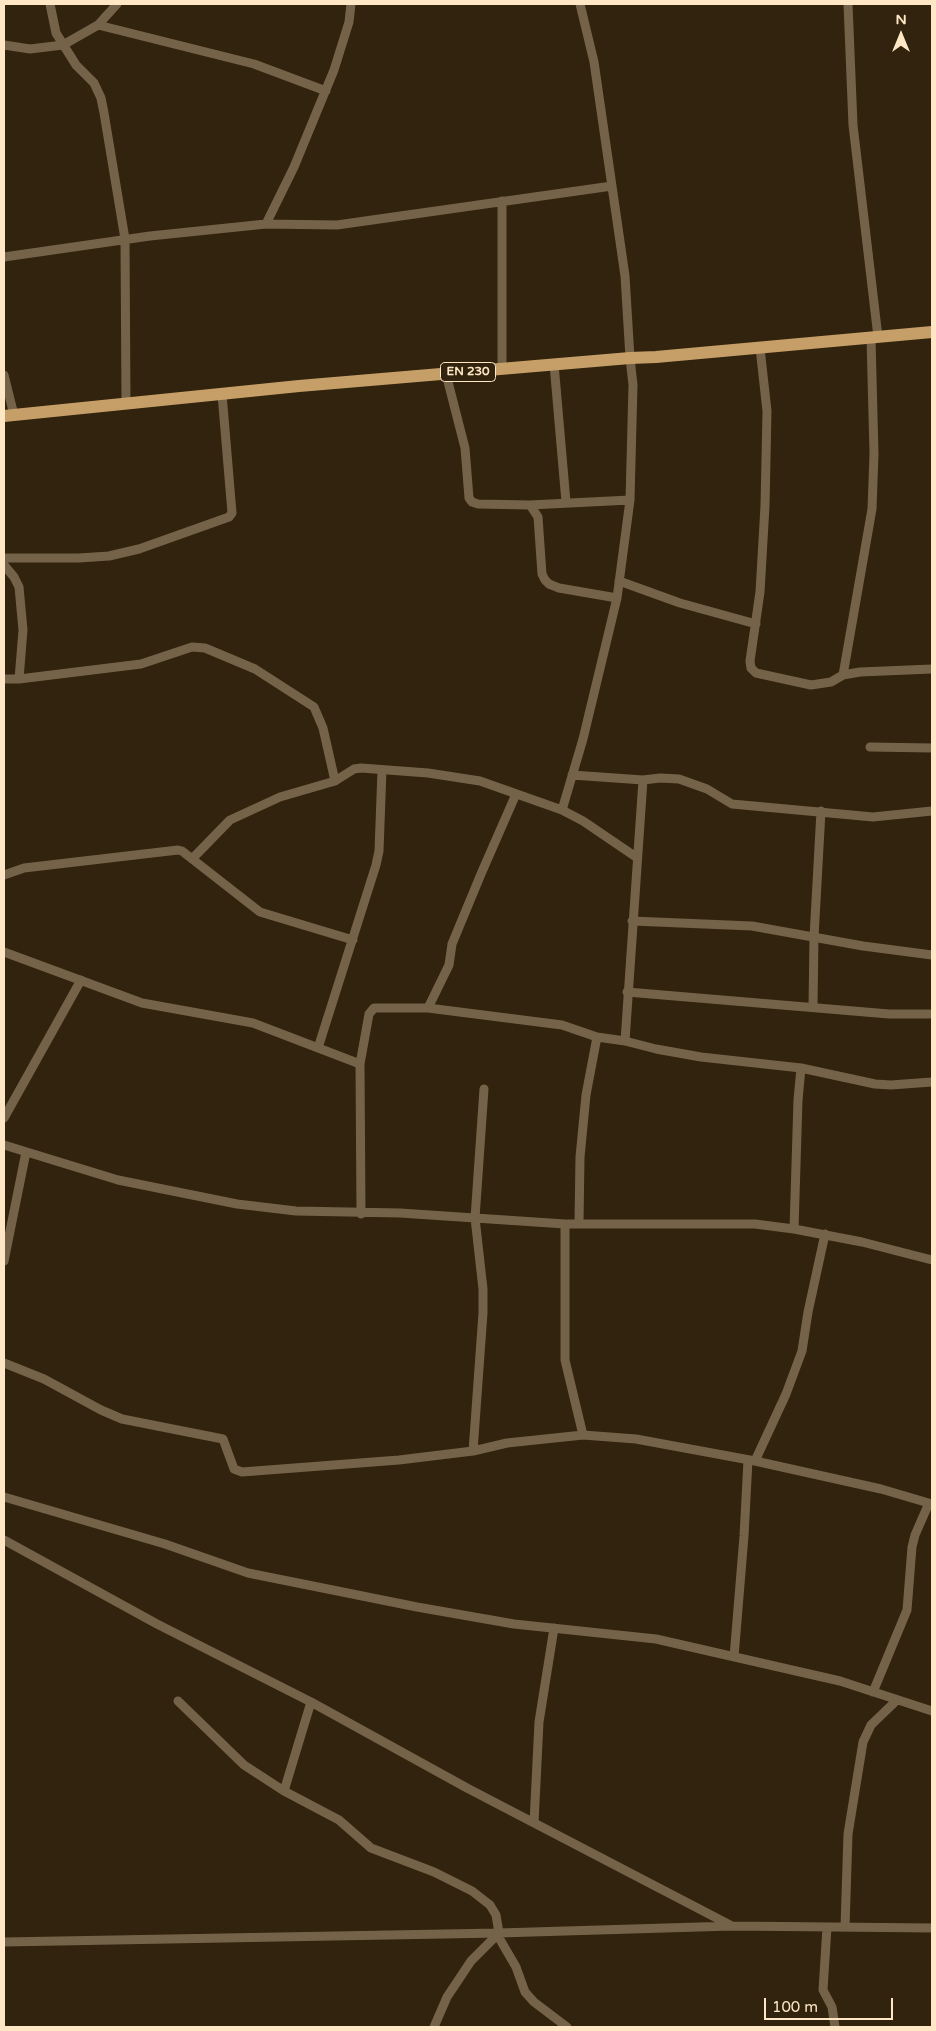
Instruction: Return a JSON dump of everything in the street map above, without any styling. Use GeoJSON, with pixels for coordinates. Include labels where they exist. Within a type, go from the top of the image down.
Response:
{"type":"FeatureCollection","features":[{"type":"Feature","properties":{"kind":"main road","name":"EN 230"},"geometry":{"type":"LineString","coordinates":[[9,415],[554,364],[932,333]]}},
{"type":"Feature","properties":{"kind":"street"},"geometry":{"type":"LineString","coordinates":[[50,4],[56,33],[63,46],[76,65],[94,83],[101,98],[125,239],[126,403]]}},
{"type":"Feature","properties":{"kind":"street"},"geometry":{"type":"LineString","coordinates":[[4,45],[30,49],[63,46],[98,26],[117,4]]}},
{"type":"Feature","properties":{"kind":"street"},"geometry":{"type":"LineString","coordinates":[[266,224],[294,167],[326,91],[349,22],[351,4]]}},
{"type":"Feature","properties":{"kind":"street"},"geometry":{"type":"LineString","coordinates":[[562,810],[617,598],[630,500],[633,385],[625,276],[594,62],[580,4]]}},
{"type":"Feature","properties":{"kind":"street"},"geometry":{"type":"LineString","coordinates":[[843,675],[872,509],[874,454],[874,338],[853,125],[848,4]]}},
{"type":"Feature","properties":{"kind":"street"},"geometry":{"type":"LineString","coordinates":[[98,26],[254,64],[326,91]]}},
{"type":"Feature","properties":{"kind":"street"},"geometry":{"type":"LineString","coordinates":[[4,257],[125,239],[266,224],[337,225],[612,186]]}},
{"type":"Feature","properties":{"kind":"street"},"geometry":{"type":"LineString","coordinates":[[502,201],[502,369]]}},
{"type":"Feature","properties":{"kind":"street"},"geometry":{"type":"LineString","coordinates":[[760,348],[767,411],[765,506],[760,592],[750,661],[751,668],[756,674],[811,685],[831,682],[843,675],[860,672],[932,669]]}},
{"type":"Feature","properties":{"kind":"street"},"geometry":{"type":"LineString","coordinates":[[554,364],[566,502]]}},
{"type":"Feature","properties":{"kind":"street"},"geometry":{"type":"LineString","coordinates":[[446,374],[465,448],[469,498],[472,502],[478,504],[530,505],[630,500]]}},
{"type":"Feature","properties":{"kind":"street"},"geometry":{"type":"LineString","coordinates":[[4,375],[9,415]]}},
{"type":"Feature","properties":{"kind":"street"},"geometry":{"type":"LineString","coordinates":[[4,558],[110,556],[139,549],[230,517],[232,512],[222,394]]}},
{"type":"Feature","properties":{"kind":"street"},"geometry":{"type":"LineString","coordinates":[[530,505],[538,517],[544,580],[560,588],[617,598]]}},
{"type":"Feature","properties":{"kind":"street"},"geometry":{"type":"LineString","coordinates":[[4,565],[14,577],[19,587],[23,630],[19,679]]}},
{"type":"Feature","properties":{"kind":"street"},"geometry":{"type":"LineString","coordinates":[[619,581],[680,603],[756,624]]}},
{"type":"Feature","properties":{"kind":"street"},"geometry":{"type":"LineString","coordinates":[[4,679],[19,679],[141,664],[192,647],[205,648],[255,669],[314,708],[323,728],[335,781]]}},
{"type":"Feature","properties":{"kind":"street"},"geometry":{"type":"LineString","coordinates":[[870,747],[932,748]]}},
{"type":"Feature","properties":{"kind":"street"},"geometry":{"type":"LineString","coordinates":[[192,860],[230,820],[280,797],[335,781],[354,769],[428,773],[480,781],[562,810],[583,821],[636,858]]}},
{"type":"Feature","properties":{"kind":"street"},"geometry":{"type":"LineString","coordinates":[[318,1048],[354,940],[379,851],[382,770]]}},
{"type":"Feature","properties":{"kind":"street"},"geometry":{"type":"LineString","coordinates":[[572,775],[643,780],[660,778],[689,782],[707,789],[732,804],[873,817],[932,811]]}},
{"type":"Feature","properties":{"kind":"street"},"geometry":{"type":"LineString","coordinates":[[624,1041],[643,780]]}},
{"type":"Feature","properties":{"kind":"street"},"geometry":{"type":"LineString","coordinates":[[428,1008],[449,966],[452,944],[480,874],[516,794]]}},
{"type":"Feature","properties":{"kind":"street"},"geometry":{"type":"LineString","coordinates":[[813,1007],[814,937],[821,811]]}},
{"type":"Feature","properties":{"kind":"street"},"geometry":{"type":"LineString","coordinates":[[4,875],[24,868],[172,850],[182,851],[260,912],[354,940]]}},
{"type":"Feature","properties":{"kind":"street"},"geometry":{"type":"LineString","coordinates":[[632,921],[752,926],[932,955]]}},
{"type":"Feature","properties":{"kind":"street"},"geometry":{"type":"LineString","coordinates":[[4,952],[142,1003],[253,1023],[360,1064]]}},
{"type":"Feature","properties":{"kind":"street"},"geometry":{"type":"LineString","coordinates":[[4,1118],[81,980]]}},
{"type":"Feature","properties":{"kind":"street"},"geometry":{"type":"LineString","coordinates":[[627,992],[889,1014],[932,1014]]}},
{"type":"Feature","properties":{"kind":"street"},"geometry":{"type":"LineString","coordinates":[[360,1214],[360,1064],[371,1011],[374,1008],[428,1008],[562,1025],[597,1037],[656,1049],[701,1057],[801,1068],[875,1084],[891,1085],[932,1082]]}},
{"type":"Feature","properties":{"kind":"street"},"geometry":{"type":"LineString","coordinates":[[579,1223],[580,1157],[586,1095],[597,1037]]}},
{"type":"Feature","properties":{"kind":"street"},"geometry":{"type":"LineString","coordinates":[[794,1229],[798,1100],[801,1068]]}},
{"type":"Feature","properties":{"kind":"street"},"geometry":{"type":"LineString","coordinates":[[474,1451],[483,1313],[483,1289],[475,1218],[484,1089]]}},
{"type":"Feature","properties":{"kind":"street"},"geometry":{"type":"LineString","coordinates":[[4,1145],[118,1180],[236,1204],[296,1211],[360,1214],[400,1213],[565,1224],[755,1224],[826,1234],[932,1260]]}},
{"type":"Feature","properties":{"kind":"street"},"geometry":{"type":"LineString","coordinates":[[4,1261],[26,1152]]}},
{"type":"Feature","properties":{"kind":"street"},"geometry":{"type":"LineString","coordinates":[[565,1224],[565,1360],[583,1435]]}},
{"type":"Feature","properties":{"kind":"street"},"geometry":{"type":"LineString","coordinates":[[734,1657],[752,1460],[786,1394],[802,1351],[808,1312],[826,1234]]}},
{"type":"Feature","properties":{"kind":"street"},"geometry":{"type":"LineString","coordinates":[[4,1363],[44,1379],[101,1410],[122,1419],[223,1439],[234,1470],[242,1472],[390,1461],[474,1451],[507,1443],[583,1435],[636,1439],[752,1460],[881,1489],[931,1504],[915,1535],[912,1547],[907,1610],[873,1692]]}},
{"type":"Feature","properties":{"kind":"street"},"geometry":{"type":"LineString","coordinates":[[4,1497],[165,1544],[248,1573],[417,1607],[514,1624],[656,1638],[840,1681],[932,1711]]}},
{"type":"Feature","properties":{"kind":"street"},"geometry":{"type":"LineString","coordinates":[[4,1540],[157,1624],[311,1702],[534,1823],[732,1926]]}},
{"type":"Feature","properties":{"kind":"street"},"geometry":{"type":"LineString","coordinates":[[534,1823],[539,1722],[554,1628]]}},
{"type":"Feature","properties":{"kind":"street"},"geometry":{"type":"LineString","coordinates":[[845,1927],[848,1834],[863,1742],[871,1725],[897,1700]]}},
{"type":"Feature","properties":{"kind":"street"},"geometry":{"type":"LineString","coordinates":[[178,1701],[244,1765],[284,1791],[339,1820],[371,1848],[434,1872],[472,1891],[490,1905],[496,1915],[498,1935],[516,1967],[525,1992],[534,2002],[567,2027]]}},
{"type":"Feature","properties":{"kind":"street"},"geometry":{"type":"LineString","coordinates":[[284,1791],[311,1702]]}},
{"type":"Feature","properties":{"kind":"street"},"geometry":{"type":"LineString","coordinates":[[4,1942],[498,1935],[732,1926],[932,1928]]}},
{"type":"Feature","properties":{"kind":"street"},"geometry":{"type":"LineString","coordinates":[[827,1927],[823,1990],[832,2007],[835,2027]]}},
{"type":"Feature","properties":{"kind":"street"},"geometry":{"type":"LineString","coordinates":[[434,2027],[447,1997],[470,1961],[498,1935]]}}]}
